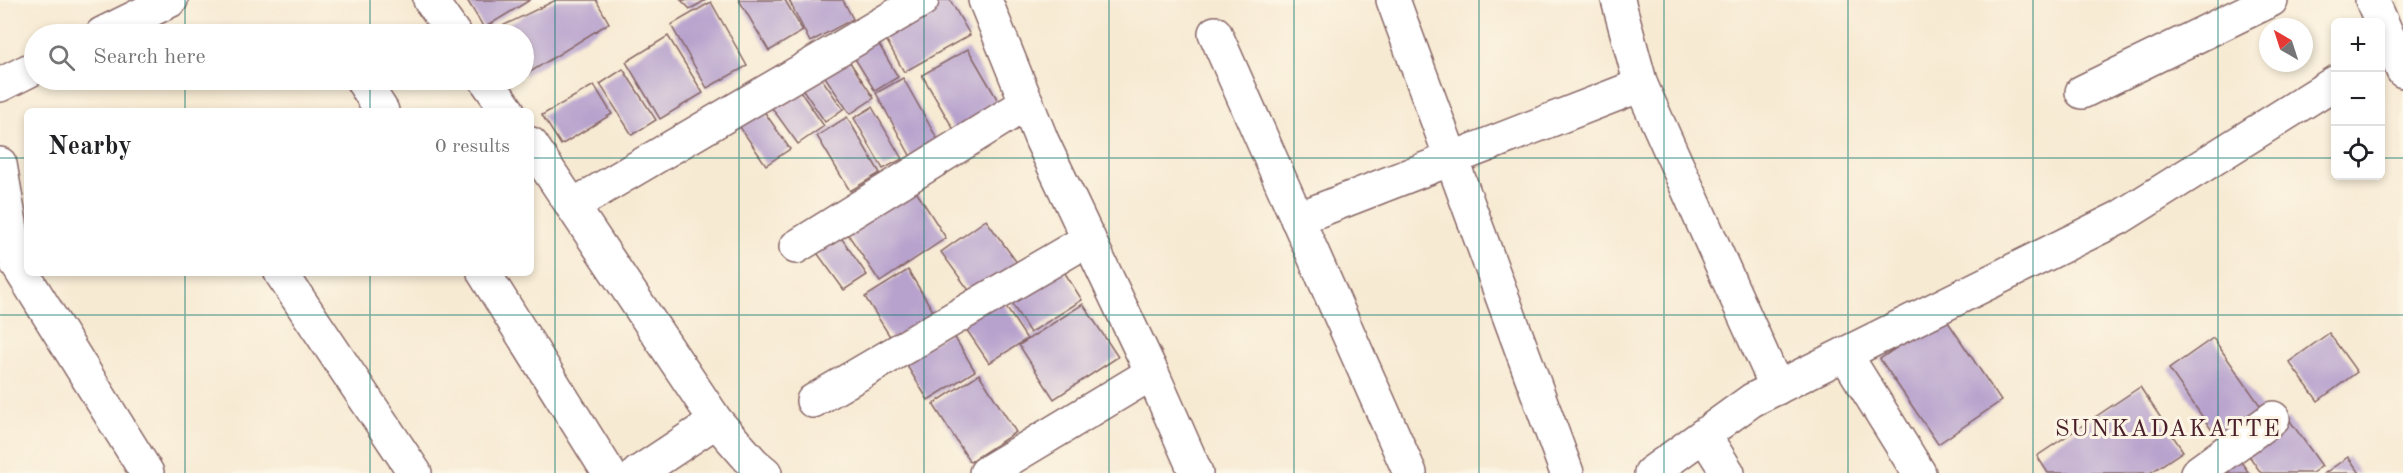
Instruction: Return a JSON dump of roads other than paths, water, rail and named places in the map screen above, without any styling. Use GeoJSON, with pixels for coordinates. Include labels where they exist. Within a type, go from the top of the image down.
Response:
{"type":"FeatureCollection","features":[{"type":"Feature","properties":{"kind":"street"},"geometry":{"type":"LineString","coordinates":[[122,24],[171,0]]}},
{"type":"Feature","properties":{"kind":"street"},"geometry":{"type":"LineString","coordinates":[[430,0],[447,24]]}},
{"type":"Feature","properties":{"kind":"street"},"geometry":{"type":"LineString","coordinates":[[572,206],[922,0]]}},
{"type":"Feature","properties":{"kind":"street"},"geometry":{"type":"LineString","coordinates":[[985,0],[1028,103],[1196,473]]}},
{"type":"Feature","properties":{"kind":"street"},"geometry":{"type":"LineString","coordinates":[[1393,0],[1567,473]]}},
{"type":"Feature","properties":{"kind":"street"},"geometry":{"type":"LineString","coordinates":[[1618,0],[1641,85],[1777,388]]}},
{"type":"Feature","properties":{"kind":"street"},"geometry":{"type":"LineString","coordinates":[[2082,92],[2271,0]]}},
{"type":"Feature","properties":{"kind":"street"},"geometry":{"type":"LineString","coordinates":[[2372,0],[2395,53]]}},
{"type":"Feature","properties":{"kind":"street"},"geometry":{"type":"LineString","coordinates":[[1215,33],[1410,473]]}},
{"type":"Feature","properties":{"kind":"street"},"geometry":{"type":"LineString","coordinates":[[0,85],[24,73]]}},
{"type":"Feature","properties":{"kind":"street"},"geometry":{"type":"LineString","coordinates":[[1297,219],[1641,85]]}},
{"type":"Feature","properties":{"kind":"street"},"geometry":{"type":"LineString","coordinates":[[1650,473],[1752,400],[2119,218],[2331,85]]}},
{"type":"Feature","properties":{"kind":"street"},"geometry":{"type":"LineString","coordinates":[[368,90],[380,108]]}},
{"type":"Feature","properties":{"kind":"street"},"geometry":{"type":"LineString","coordinates":[[493,90],[506,108]]}},
{"type":"Feature","properties":{"kind":"street"},"geometry":{"type":"LineString","coordinates":[[796,246],[1028,103]]}},
{"type":"Feature","properties":{"kind":"street"},"geometry":{"type":"LineString","coordinates":[[534,149],[716,421],[753,463],[765,473]]}},
{"type":"Feature","properties":{"kind":"street"},"geometry":{"type":"LineString","coordinates":[[0,164],[17,264],[24,275]]}},
{"type":"Feature","properties":{"kind":"street"},"geometry":{"type":"LineString","coordinates":[[813,401],[1089,239]]}},
{"type":"Feature","properties":{"kind":"street"},"geometry":{"type":"LineString","coordinates":[[24,276],[147,473]]}},
{"type":"Feature","properties":{"kind":"street"},"geometry":{"type":"LineString","coordinates":[[283,276],[415,473]]}},
{"type":"Feature","properties":{"kind":"street"},"geometry":{"type":"LineString","coordinates":[[486,276],[609,473]]}},
{"type":"Feature","properties":{"kind":"street"},"geometry":{"type":"LineString","coordinates":[[1845,354],[1919,473]]}},
{"type":"Feature","properties":{"kind":"street"},"geometry":{"type":"LineString","coordinates":[[986,473],[1152,373]]}},
{"type":"Feature","properties":{"kind":"street"},"geometry":{"type":"LineString","coordinates":[[2197,473],[2273,418]]}},
{"type":"Feature","properties":{"kind":"street"},"geometry":{"type":"LineString","coordinates":[[638,473],[716,421]]}},
{"type":"Feature","properties":{"kind":"street"},"geometry":{"type":"LineString","coordinates":[[1704,435],[1728,473]]}},
{"type":"Feature","properties":{"kind":"district","name":"SUNKADAKATTE"},"geometry":{"type":"Point","coordinates":[2168,430]}}]}
